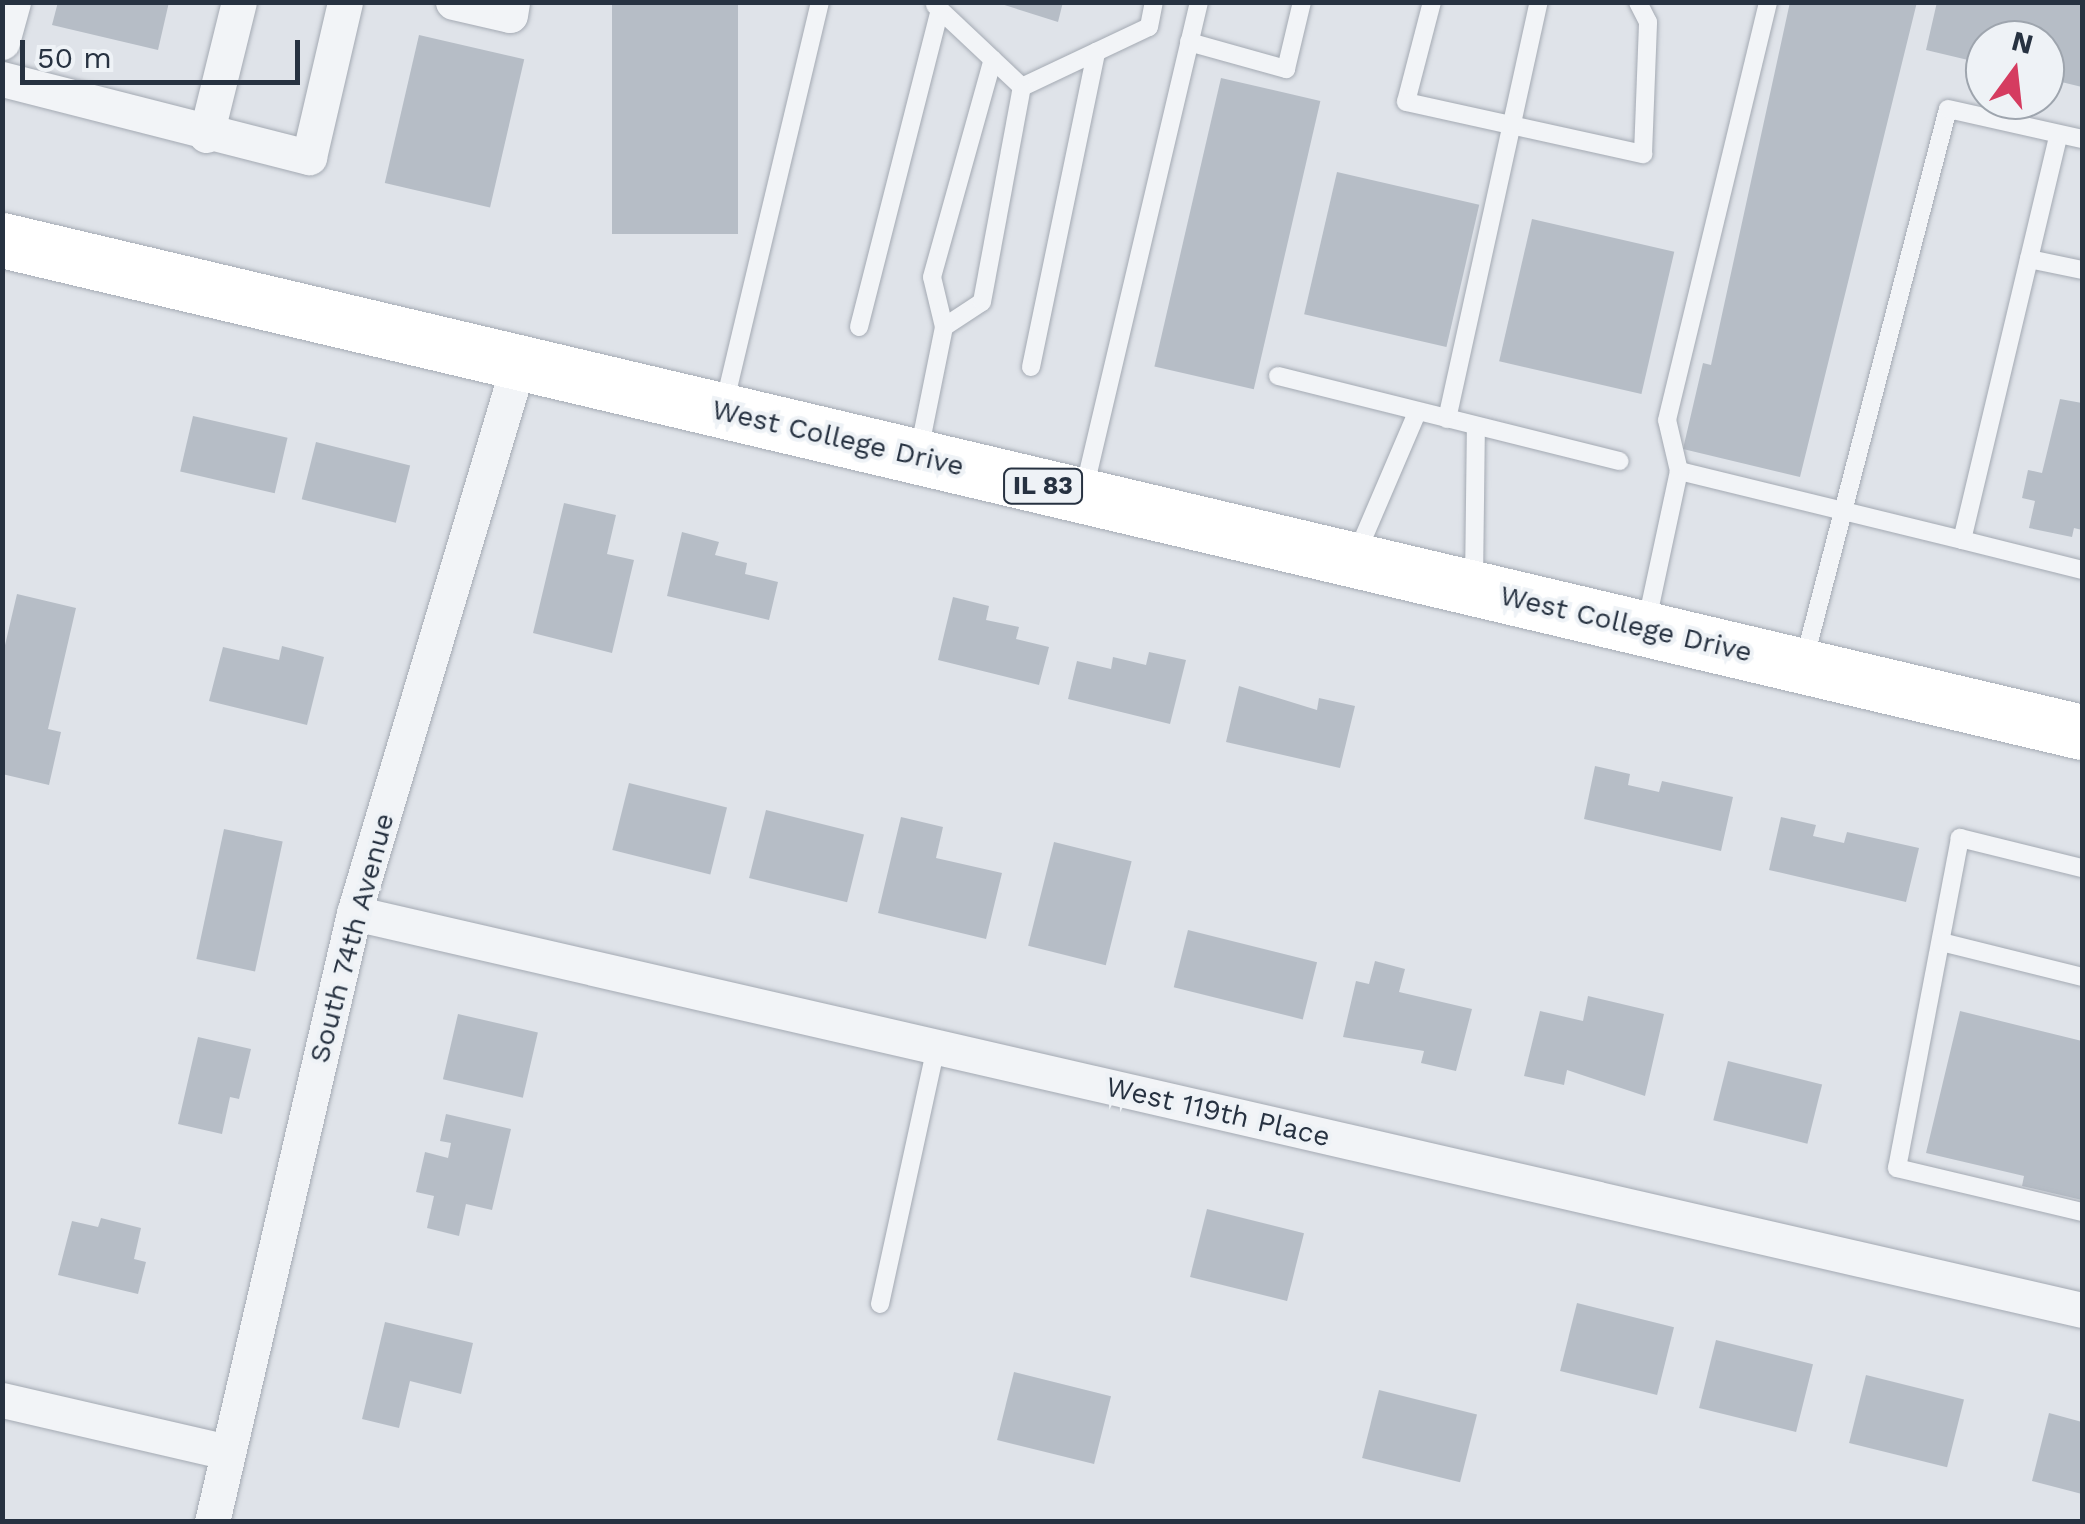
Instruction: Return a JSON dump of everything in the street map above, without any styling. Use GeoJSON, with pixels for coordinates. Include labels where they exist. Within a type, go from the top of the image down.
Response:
{"type":"FeatureCollection","features":[{"type":"Feature","properties":{"kind":"main road","name":"West College Drive"},"geometry":{"type":"LineString","coordinates":[[2,240],[2082,732]]}},
{"type":"Feature","properties":{"kind":"street"},"geometry":{"type":"LineString","coordinates":[[2,42],[13,2]]}},
{"type":"Feature","properties":{"kind":"street"},"geometry":{"type":"LineString","coordinates":[[206,135],[240,2]]}},
{"type":"Feature","properties":{"kind":"street"},"geometry":{"type":"LineString","coordinates":[[2,79],[206,135],[309,157],[346,2]]}},
{"type":"Feature","properties":{"kind":"street"},"geometry":{"type":"LineString","coordinates":[[453,2],[510,15],[512,2]]}},
{"type":"Feature","properties":{"kind":"street","name":"South 74th Avenue"},"geometry":{"type":"LineString","coordinates":[[212,1522],[354,913],[519,362]]}},
{"type":"Feature","properties":{"kind":"street","name":"West 119th Place"},"geometry":{"type":"LineString","coordinates":[[354,913],[2082,1310]]}},
{"type":"Feature","properties":{"kind":"street"},"geometry":{"type":"LineString","coordinates":[[2,1400],[227,1452]]}},
{"type":"Feature","properties":{"kind":"lane"},"geometry":{"type":"LineString","coordinates":[[722,410],[820,2]]}},
{"type":"Feature","properties":{"kind":"lane"},"geometry":{"type":"LineString","coordinates":[[1022,86],[1149,27],[1154,2]]}},
{"type":"Feature","properties":{"kind":"lane"},"geometry":{"type":"LineString","coordinates":[[1082,496],[1199,2]]}},
{"type":"Feature","properties":{"kind":"lane"},"geometry":{"type":"LineString","coordinates":[[1190,42],[1286,69],[1302,2]]}},
{"type":"Feature","properties":{"kind":"lane"},"geometry":{"type":"LineString","coordinates":[[1432,2],[1406,102],[1643,154],[1648,22],[1638,2]]}},
{"type":"Feature","properties":{"kind":"lane"},"geometry":{"type":"LineString","coordinates":[[1447,420],[1539,2]]}},
{"type":"Feature","properties":{"kind":"lane"},"geometry":{"type":"LineString","coordinates":[[1645,628],[1679,471],[1667,420],[1768,2]]}},
{"type":"Feature","properties":{"kind":"lane"},"geometry":{"type":"LineString","coordinates":[[859,327],[936,6],[1022,86]]}},
{"type":"Feature","properties":{"kind":"lane"},"geometry":{"type":"LineString","coordinates":[[1030,367],[1096,52]]}},
{"type":"Feature","properties":{"kind":"lane"},"geometry":{"type":"LineString","coordinates":[[918,457],[944,328],[932,278],[994,60]]}},
{"type":"Feature","properties":{"kind":"lane"},"geometry":{"type":"LineString","coordinates":[[944,328],[982,302],[1022,86]]}},
{"type":"Feature","properties":{"kind":"lane"},"geometry":{"type":"LineString","coordinates":[[1802,666],[1948,109],[2082,138]]}},
{"type":"Feature","properties":{"kind":"lane"},"geometry":{"type":"LineString","coordinates":[[1962,540],[2059,134]]}},
{"type":"Feature","properties":{"kind":"lane"},"geometry":{"type":"LineString","coordinates":[[2029,259],[2082,270]]}},
{"type":"Feature","properties":{"kind":"lane"},"geometry":{"type":"LineString","coordinates":[[1278,376],[1620,460]]}},
{"type":"Feature","properties":{"kind":"lane"},"geometry":{"type":"LineString","coordinates":[[1354,560],[1417,413]]}},
{"type":"Feature","properties":{"kind":"lane"},"geometry":{"type":"LineString","coordinates":[[1474,588],[1476,426]]}},
{"type":"Feature","properties":{"kind":"lane"},"geometry":{"type":"LineString","coordinates":[[1679,471],[2082,570]]}},
{"type":"Feature","properties":{"kind":"lane"},"geometry":{"type":"LineString","coordinates":[[2082,868],[1960,838],[1897,1168],[2082,1212]]}},
{"type":"Feature","properties":{"kind":"lane"},"geometry":{"type":"LineString","coordinates":[[1941,942],[2082,977]]}},
{"type":"Feature","properties":{"kind":"lane"},"geometry":{"type":"LineString","coordinates":[[880,1304],[936,1047]]}},
{"type":"Feature","properties":{"kind":"building"},"geometry":{"type":"Polygon","coordinates":[[[58,2],[169,2],[158,50],[52,25],[58,2]]]}},
{"type":"Feature","properties":{"kind":"building"},"geometry":{"type":"Polygon","coordinates":[[[612,2],[738,2],[738,234],[612,234],[612,2]]]}},
{"type":"Feature","properties":{"kind":"building"},"geometry":{"type":"Polygon","coordinates":[[[995,2],[1063,2],[1058,22],[995,2]]]}},
{"type":"Feature","properties":{"kind":"building"},"geometry":{"type":"Polygon","coordinates":[[[1790,2],[1917,2],[1800,477],[1683,449],[1703,363],[1711,365],[1790,2]]]}},
{"type":"Feature","properties":{"kind":"building"},"geometry":{"type":"Polygon","coordinates":[[[1937,2],[2082,2],[2082,87],[2065,83],[2065,20],[1965,20],[1965,59],[1926,50],[1937,2]]]}},
{"type":"Feature","properties":{"kind":"building"},"geometry":{"type":"Polygon","coordinates":[[[419,35],[524,59],[490,207],[385,183],[419,35]]]}},
{"type":"Feature","properties":{"kind":"building"},"geometry":{"type":"Polygon","coordinates":[[[1221,78],[1320,101],[1254,389],[1154,366],[1221,78]]]}},
{"type":"Feature","properties":{"kind":"building"},"geometry":{"type":"Polygon","coordinates":[[[1337,172],[1479,205],[1446,347],[1304,314],[1337,172]]]}},
{"type":"Feature","properties":{"kind":"building"},"geometry":{"type":"Polygon","coordinates":[[[1532,219],[1674,252],[1641,394],[1499,361],[1532,219]]]}},
{"type":"Feature","properties":{"kind":"building"},"geometry":{"type":"Polygon","coordinates":[[[2060,399],[2082,403],[2082,530],[2074,528],[2072,537],[2029,528],[2035,501],[2022,498],[2028,470],[2042,473],[2060,399]]]}},
{"type":"Feature","properties":{"kind":"building"},"geometry":{"type":"Polygon","coordinates":[[[193,416],[288,438],[275,493],[180,472],[193,416]]]}},
{"type":"Feature","properties":{"kind":"building"},"geometry":{"type":"Polygon","coordinates":[[[316,442],[410,465],[396,523],[302,499],[316,442]]]}},
{"type":"Feature","properties":{"kind":"building"},"geometry":{"type":"Polygon","coordinates":[[[564,503],[616,515],[607,554],[634,560],[612,653],[533,633],[564,503]]]}},
{"type":"Feature","properties":{"kind":"building"},"geometry":{"type":"Polygon","coordinates":[[[682,532],[719,542],[715,555],[747,563],[745,574],[778,582],[769,620],[667,596],[682,532]]]}},
{"type":"Feature","properties":{"kind":"building"},"geometry":{"type":"Polygon","coordinates":[[[17,594],[76,608],[48,729],[61,732],[49,785],[2,774],[2,658],[17,594]]]}},
{"type":"Feature","properties":{"kind":"building"},"geometry":{"type":"Polygon","coordinates":[[[953,597],[989,606],[986,620],[1019,627],[1016,639],[1049,647],[1039,685],[938,660],[953,597]]]}},
{"type":"Feature","properties":{"kind":"building"},"geometry":{"type":"Polygon","coordinates":[[[282,646],[324,657],[307,725],[209,701],[223,647],[279,660],[282,646]]]}},
{"type":"Feature","properties":{"kind":"building"},"geometry":{"type":"Polygon","coordinates":[[[1149,652],[1186,660],[1170,724],[1068,699],[1077,661],[1111,669],[1113,657],[1146,665],[1149,652]]]}},
{"type":"Feature","properties":{"kind":"building"},"geometry":{"type":"Polygon","coordinates":[[[1239,686],[1317,710],[1319,698],[1355,706],[1340,768],[1226,742],[1239,686]]]}},
{"type":"Feature","properties":{"kind":"building"},"geometry":{"type":"Polygon","coordinates":[[[1595,766],[1630,774],[1628,785],[1659,792],[1662,781],[1733,797],[1721,851],[1584,819],[1595,766]]]}},
{"type":"Feature","properties":{"kind":"building"},"geometry":{"type":"Polygon","coordinates":[[[629,783],[727,807],[710,874],[612,850],[629,783]]]}},
{"type":"Feature","properties":{"kind":"building"},"geometry":{"type":"Polygon","coordinates":[[[766,810],[864,834],[847,902],[749,878],[766,810]]]}},
{"type":"Feature","properties":{"kind":"building"},"geometry":{"type":"Polygon","coordinates":[[[901,817],[943,827],[936,858],[1002,873],[986,939],[878,913],[901,817]]]}},
{"type":"Feature","properties":{"kind":"building"},"geometry":{"type":"Polygon","coordinates":[[[1781,817],[1816,825],[1813,836],[1844,843],[1847,832],[1919,848],[1906,902],[1769,870],[1781,817]]]}},
{"type":"Feature","properties":{"kind":"building"},"geometry":{"type":"Polygon","coordinates":[[[224,829],[283,841],[255,972],[196,959],[224,829]]]}},
{"type":"Feature","properties":{"kind":"building"},"geometry":{"type":"Polygon","coordinates":[[[1054,842],[1132,861],[1106,965],[1028,946],[1054,842]]]}},
{"type":"Feature","properties":{"kind":"building"},"geometry":{"type":"Polygon","coordinates":[[[1188,930],[1317,962],[1303,1019],[1174,987],[1188,930]]]}},
{"type":"Feature","properties":{"kind":"building"},"geometry":{"type":"Polygon","coordinates":[[[1375,961],[1405,969],[1399,992],[1472,1009],[1456,1071],[1421,1063],[1424,1051],[1343,1037],[1356,981],[1369,984],[1375,961]]]}},
{"type":"Feature","properties":{"kind":"building"},"geometry":{"type":"Polygon","coordinates":[[[1588,996],[1664,1014],[1645,1096],[1567,1070],[1564,1085],[1524,1076],[1540,1011],[1583,1021],[1588,996]]]}},
{"type":"Feature","properties":{"kind":"building"},"geometry":{"type":"Polygon","coordinates":[[[1960,1011],[2082,1041],[2082,1200],[2022,1186],[2024,1176],[1926,1153],[1960,1011]]]}},
{"type":"Feature","properties":{"kind":"building"},"geometry":{"type":"Polygon","coordinates":[[[458,1014],[538,1032],[523,1098],[443,1079],[458,1014]]]}},
{"type":"Feature","properties":{"kind":"building"},"geometry":{"type":"Polygon","coordinates":[[[198,1037],[251,1049],[239,1099],[230,1097],[222,1134],[178,1124],[198,1037]]]}},
{"type":"Feature","properties":{"kind":"building"},"geometry":{"type":"Polygon","coordinates":[[[1728,1061],[1822,1084],[1807,1144],[1713,1120],[1728,1061]]]}},
{"type":"Feature","properties":{"kind":"building"},"geometry":{"type":"Polygon","coordinates":[[[446,1114],[511,1129],[492,1210],[466,1204],[459,1236],[427,1228],[434,1196],[416,1192],[425,1152],[448,1158],[451,1143],[440,1141],[446,1114]]]}},
{"type":"Feature","properties":{"kind":"building"},"geometry":{"type":"Polygon","coordinates":[[[1207,1209],[1304,1233],[1287,1301],[1190,1277],[1207,1209]]]}},
{"type":"Feature","properties":{"kind":"building"},"geometry":{"type":"Polygon","coordinates":[[[101,1218],[141,1228],[134,1259],[146,1262],[138,1294],[58,1275],[72,1221],[98,1227],[101,1218]]]}},
{"type":"Feature","properties":{"kind":"building"},"geometry":{"type":"Polygon","coordinates":[[[1577,1303],[1674,1327],[1657,1395],[1560,1371],[1577,1303]]]}},
{"type":"Feature","properties":{"kind":"building"},"geometry":{"type":"Polygon","coordinates":[[[385,1322],[473,1343],[461,1394],[410,1381],[399,1428],[362,1419],[385,1322]]]}},
{"type":"Feature","properties":{"kind":"building"},"geometry":{"type":"Polygon","coordinates":[[[1716,1340],[1813,1364],[1796,1432],[1699,1408],[1716,1340]]]}},
{"type":"Feature","properties":{"kind":"building"},"geometry":{"type":"Polygon","coordinates":[[[1014,1372],[1111,1396],[1094,1464],[997,1440],[1014,1372]]]}},
{"type":"Feature","properties":{"kind":"building"},"geometry":{"type":"Polygon","coordinates":[[[1866,1375],[1964,1399],[1947,1467],[1849,1443],[1866,1375]]]}},
{"type":"Feature","properties":{"kind":"building"},"geometry":{"type":"Polygon","coordinates":[[[1379,1390],[1477,1414],[1460,1482],[1362,1458],[1379,1390]]]}},
{"type":"Feature","properties":{"kind":"building"},"geometry":{"type":"Polygon","coordinates":[[[2049,1413],[2082,1422],[2082,1494],[2032,1481],[2049,1413]]]}}]}
